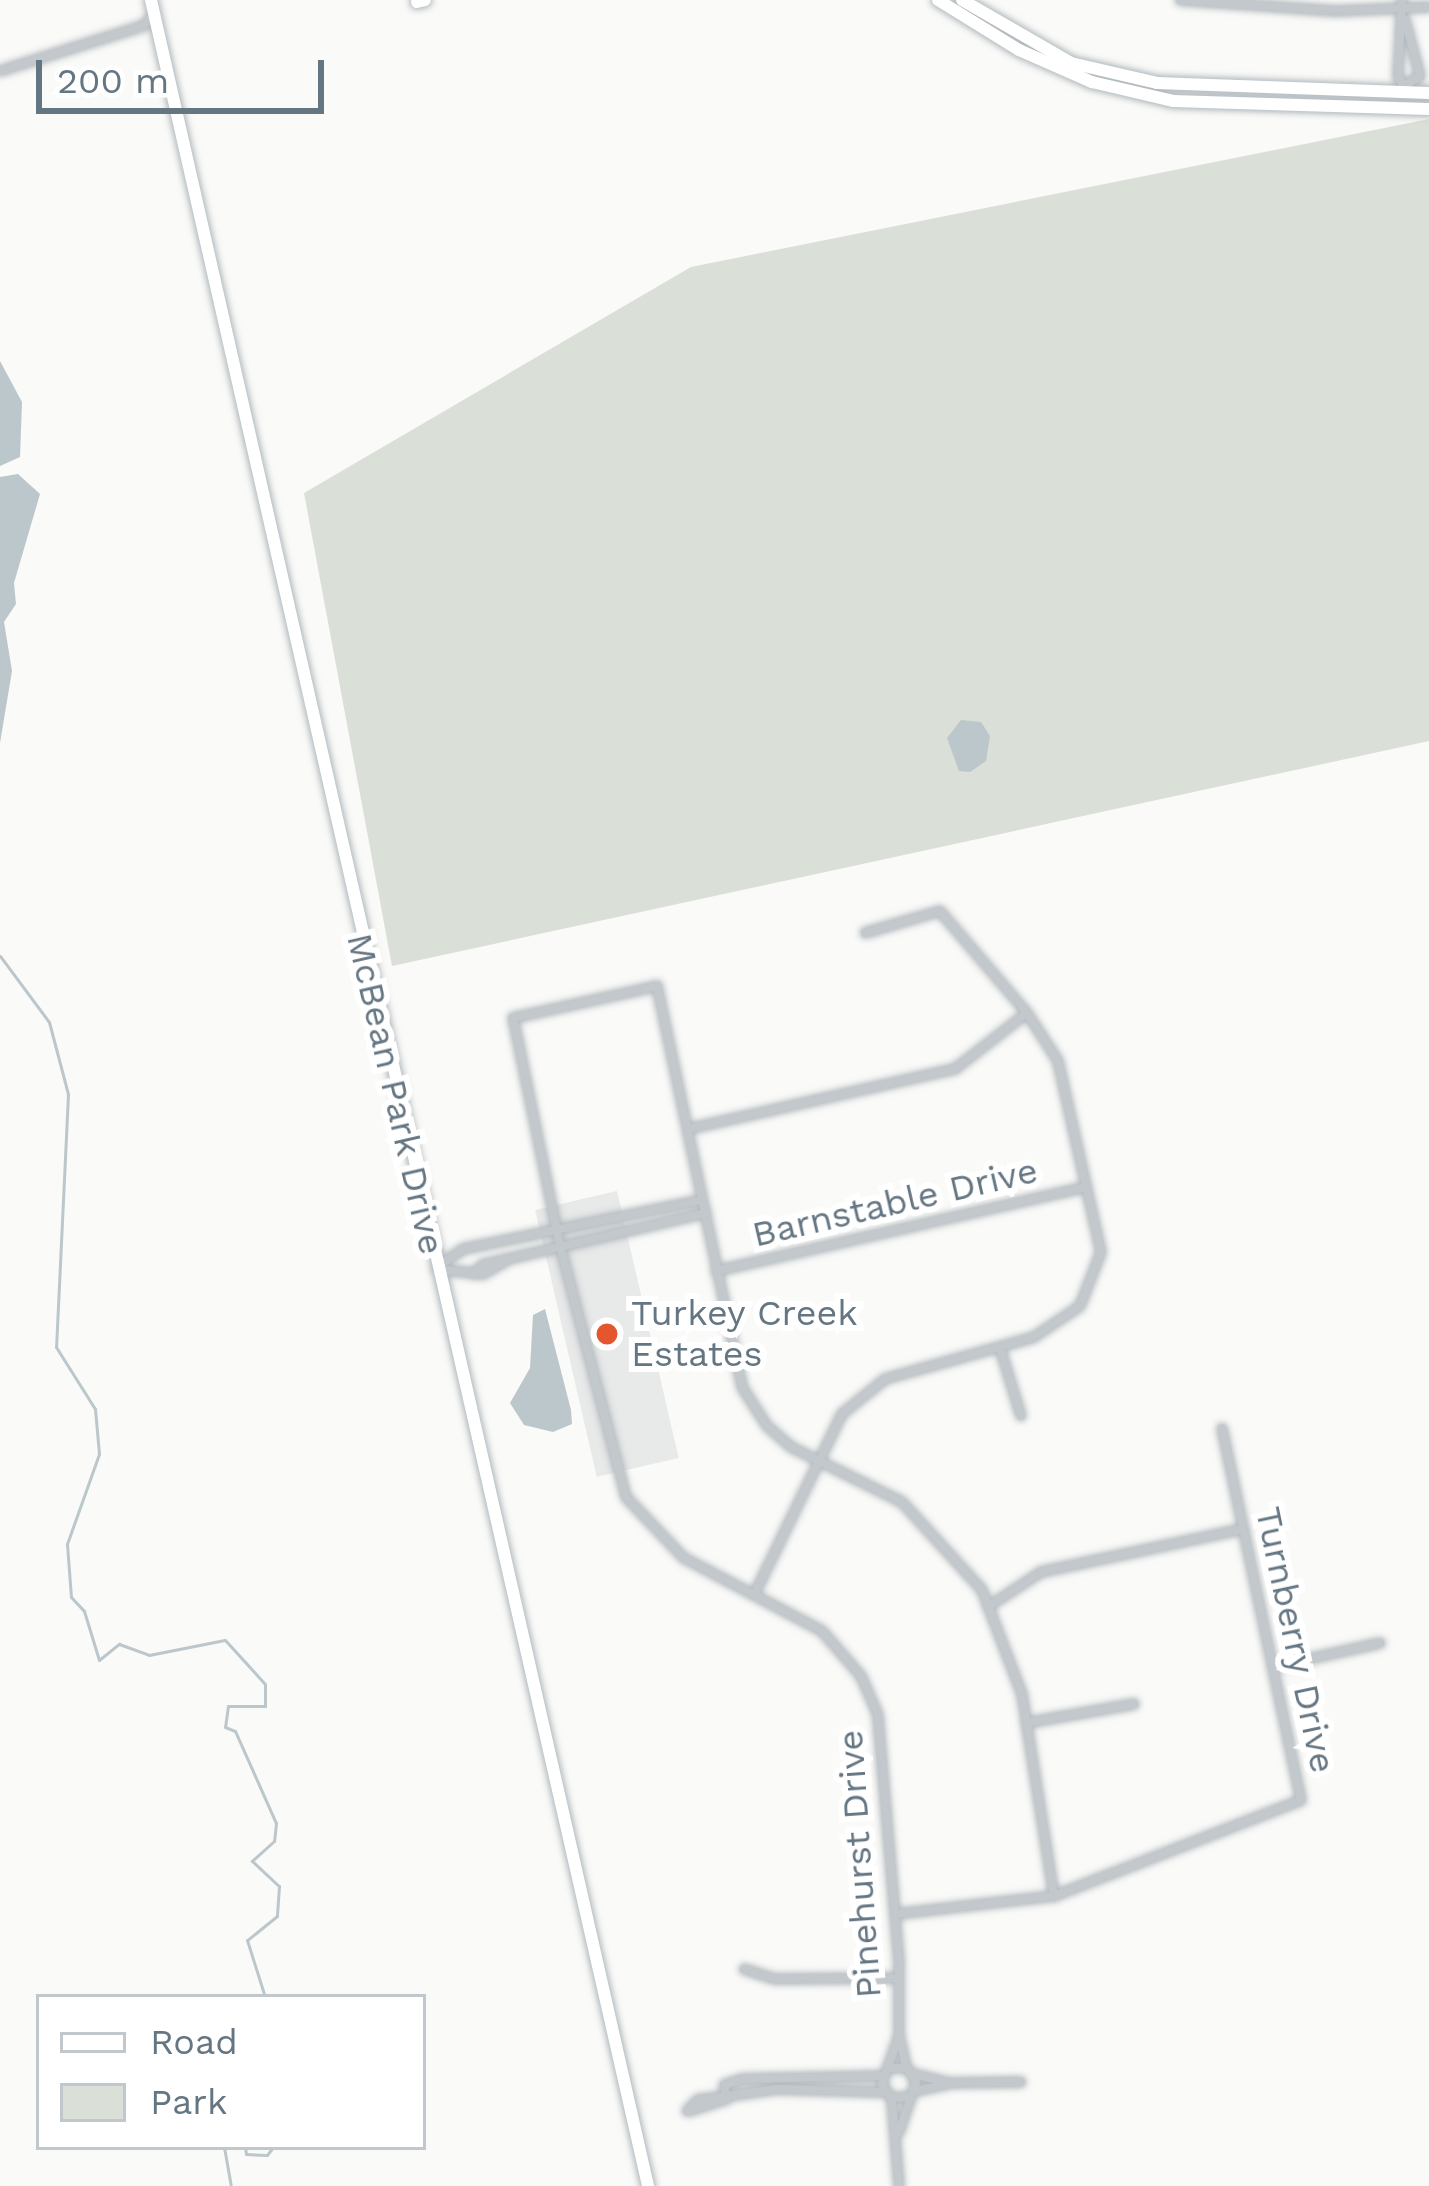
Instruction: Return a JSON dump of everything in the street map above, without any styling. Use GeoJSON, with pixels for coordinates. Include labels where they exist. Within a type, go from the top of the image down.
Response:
{"type":"FeatureCollection","features":[{"type":"Feature","properties":{"kind":"main road","name":"McBean Park Drive"},"geometry":{"type":"LineString","coordinates":[[151,0],[435,1269],[648,2186]]}},
{"type":"Feature","properties":{"kind":"main road"},"geometry":{"type":"LineString","coordinates":[[938,0],[1019,50],[1113,87],[1174,100],[1429,93]]}},
{"type":"Feature","properties":{"kind":"main road"},"geometry":{"type":"LineString","coordinates":[[962,0],[1071,63],[1157,83],[1408,95],[1429,109]]}},
{"type":"Feature","properties":{"kind":"street"},"geometry":{"type":"LineString","coordinates":[[1180,0],[1429,8]]}},
{"type":"Feature","properties":{"kind":"street"},"geometry":{"type":"LineString","coordinates":[[1404,9],[1420,76],[1408,95],[1398,77],[1404,9]]}},
{"type":"Feature","properties":{"kind":"street"},"geometry":{"type":"LineString","coordinates":[[0,71],[142,26],[154,15]]}},
{"type":"Feature","properties":{"kind":"street"},"geometry":{"type":"LineString","coordinates":[[1401,46],[1414,45]]}},
{"type":"Feature","properties":{"kind":"street"},"geometry":{"type":"LineString","coordinates":[[755,1593],[842,1414],[885,1379],[1000,1348],[1080,1306],[1101,1252],[1058,1061],[1027,1013],[940,911],[865,933]]}},
{"type":"Feature","properties":{"kind":"street","name":"Pinehurst Drive"},"geometry":{"type":"LineString","coordinates":[[688,1129],[657,986],[513,1018],[557,1235],[626,1497],[671,1549],[822,1631],[870,1696],[882,1735],[896,1914],[899,2036],[910,2071],[911,2094],[899,2132]]}},
{"type":"Feature","properties":{"kind":"street"},"geometry":{"type":"LineString","coordinates":[[1027,1013],[955,1069],[688,1129],[716,1271],[752,1409],[819,1462],[902,1502],[988,1606],[1025,1723],[1054,1896]]}},
{"type":"Feature","properties":{"kind":"street","name":"Barnstable Drive"},"geometry":{"type":"LineString","coordinates":[[716,1271],[1086,1187]]}},
{"type":"Feature","properties":{"kind":"street"},"geometry":{"type":"LineString","coordinates":[[435,1269],[463,1250],[557,1235],[703,1200]]}},
{"type":"Feature","properties":{"kind":"street"},"geometry":{"type":"LineString","coordinates":[[435,1269],[474,1274],[497,1271],[509,1259],[706,1214]]}},
{"type":"Feature","properties":{"kind":"street"},"geometry":{"type":"LineString","coordinates":[[506,1244],[509,1259]]}},
{"type":"Feature","properties":{"kind":"street"},"geometry":{"type":"LineString","coordinates":[[1000,1348],[1021,1416]]}},
{"type":"Feature","properties":{"kind":"street","name":"Turnberry Drive"},"geometry":{"type":"LineString","coordinates":[[896,1914],[1054,1896],[1301,1800],[1222,1428]]}},
{"type":"Feature","properties":{"kind":"street"},"geometry":{"type":"LineString","coordinates":[[988,1606],[1041,1572],[1244,1529]]}},
{"type":"Feature","properties":{"kind":"street"},"geometry":{"type":"LineString","coordinates":[[1273,1667],[1380,1642]]}},
{"type":"Feature","properties":{"kind":"street"},"geometry":{"type":"LineString","coordinates":[[1025,1723],[1134,1704]]}},
{"type":"Feature","properties":{"kind":"street"},"geometry":{"type":"LineString","coordinates":[[744,1969],[775,1979],[899,1978]]}},
{"type":"Feature","properties":{"kind":"street","name":"Pinehurst Drive"},"geometry":{"type":"LineString","coordinates":[[899,2036],[887,2072],[899,2132]]}},
{"type":"Feature","properties":{"kind":"street"},"geometry":{"type":"LineString","coordinates":[[727,2098],[724,2085],[887,2072],[910,2071],[948,2083]]}},
{"type":"Feature","properties":{"kind":"street"},"geometry":{"type":"LineString","coordinates":[[687,2111],[777,2089],[888,2095],[948,2083],[1021,2082]]}},
{"type":"Feature","properties":{"kind":"street"},"geometry":{"type":"LineString","coordinates":[[899,2132],[899,2186]]}},
{"type":"Feature","properties":{"kind":"shaded area"},"geometry":{"type":"Polygon","coordinates":[[[0,361],[22,402],[20,457],[0,466],[0,361]]]}},
{"type":"Feature","properties":{"kind":"shaded area"},"geometry":{"type":"Polygon","coordinates":[[[18,474],[40,494],[14,583],[16,604],[4,622],[12,671],[0,743],[0,477],[18,474]]]}},
{"type":"Feature","properties":{"kind":"shaded area"},"geometry":{"type":"Polygon","coordinates":[[[961,720],[981,722],[990,736],[986,761],[970,772],[959,771],[947,738],[961,720]]]}},
{"type":"Feature","properties":{"kind":"shaded area","name":"Turkey Creek Estates"},"geometry":{"type":"Polygon","coordinates":[[[617,1191],[679,1458],[597,1477],[535,1210],[617,1191]]]}},
{"type":"Feature","properties":{"kind":"shaded area"},"geometry":{"type":"Polygon","coordinates":[[[545,1309],[572,1424],[553,1432],[524,1425],[510,1403],[530,1368],[533,1315],[545,1309]]]}},
{"type":"Feature","properties":{"kind":"green space"},"geometry":{"type":"Polygon","coordinates":[[[1429,119],[1429,741],[392,966],[304,493],[691,267],[1429,119]]]}},
{"type":"Feature","properties":{"kind":"waterway"},"geometry":{"type":"LineString","coordinates":[[0,956],[49,1022],[68,1094],[56,1347],[95,1409],[99,1454],[67,1544],[71,1597],[84,1611],[99,1660],[119,1644],[149,1655],[225,1640],[265,1684],[265,1706],[228,1706],[225,1727],[235,1731],[276,1823],[274,1841],[252,1861],[279,1886],[277,1916],[247,1940],[264,1994]]}},
{"type":"Feature","properties":{"kind":"waterway"},"geometry":{"type":"LineString","coordinates":[[225,2150],[231,2186]]}},
{"type":"Feature","properties":{"kind":"waterway"},"geometry":{"type":"LineString","coordinates":[[245,2150],[246,2154],[267,2155],[271,2150]]}},
{"type":"Feature","properties":{"kind":"place","name":"Turkey Creek Estates"},"geometry":{"type":"Point","coordinates":[607,1334]}}]}
